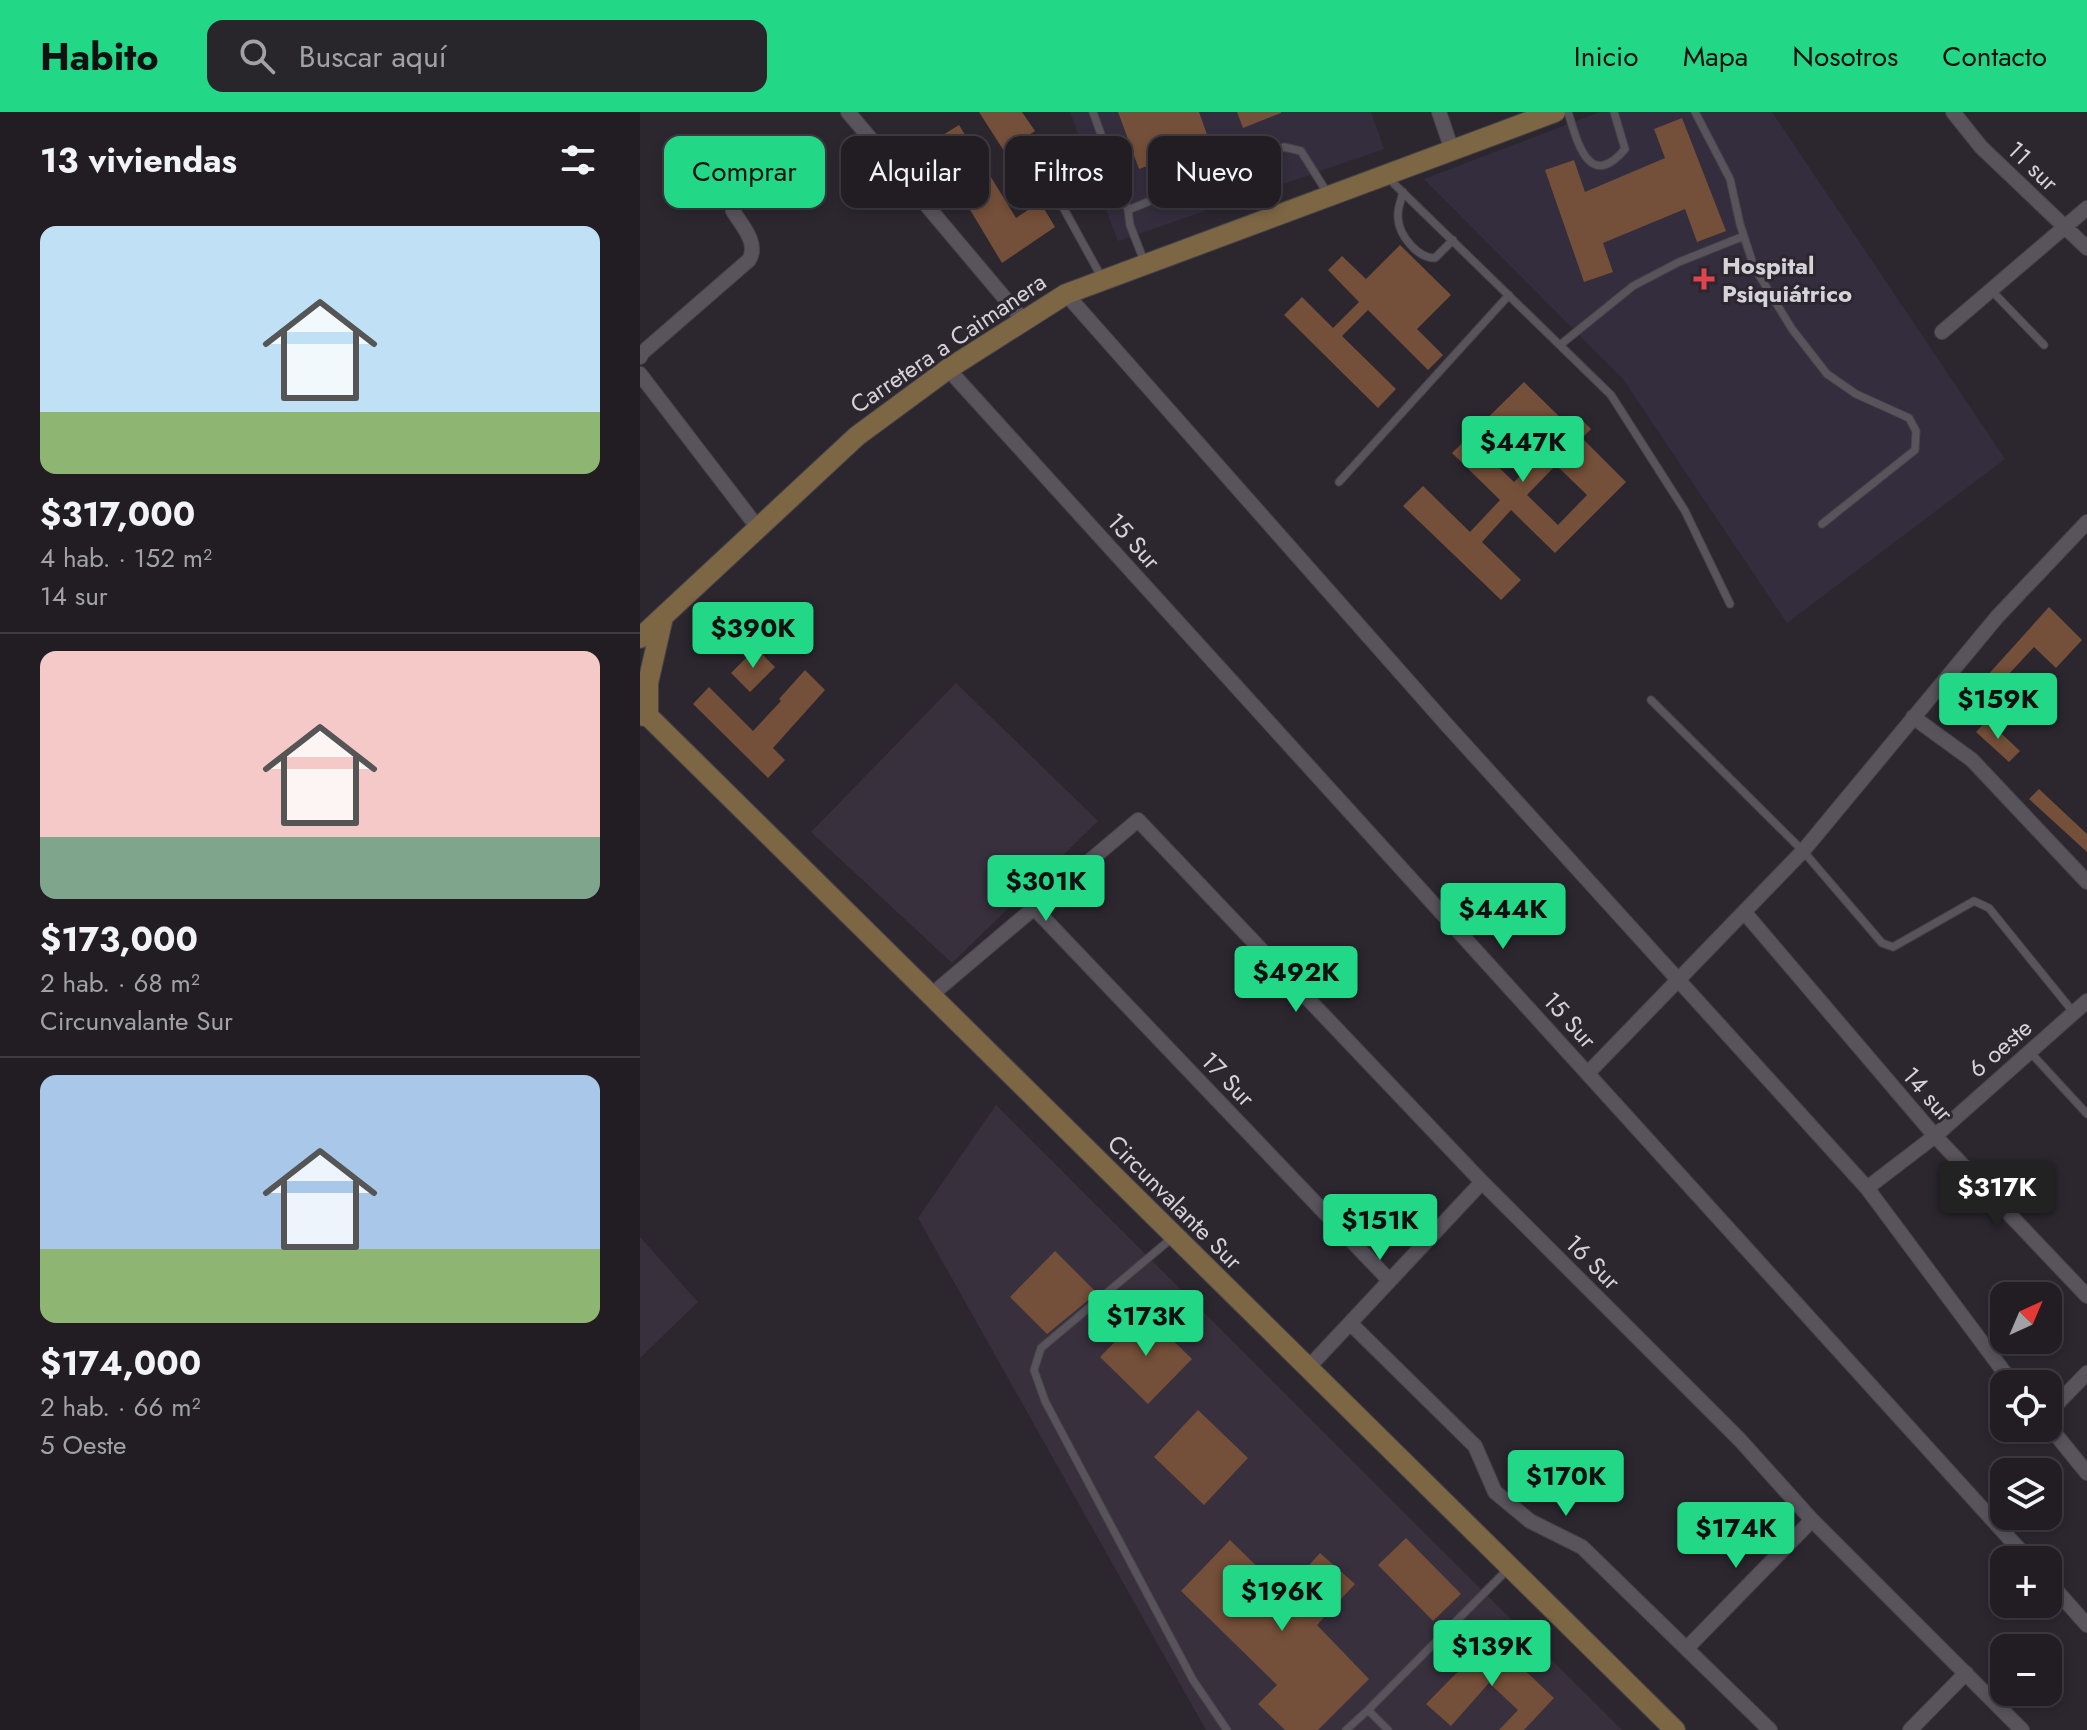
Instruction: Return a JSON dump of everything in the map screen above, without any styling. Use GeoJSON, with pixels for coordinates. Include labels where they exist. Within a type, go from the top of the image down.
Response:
{"type":"FeatureCollection","features":[{"type":"Feature","properties":{"kind":"main road","name":"Carretera a Caimanera"},"geometry":{"type":"LineString","coordinates":[[640,638],[857,436],[948,369],[1066,294],[1555,112]]}},
{"type":"Feature","properties":{"kind":"main road"},"geometry":{"type":"LineString","coordinates":[[643,713],[663,617]]}},
{"type":"Feature","properties":{"kind":"main road","name":"Circunvalante Sur"},"geometry":{"type":"LineString","coordinates":[[643,713],[1675,1730]]}},
{"type":"Feature","properties":{"kind":"street"},"geometry":{"type":"LineString","coordinates":[[848,112],[1024,321]]}},
{"type":"Feature","properties":{"kind":"street"},"geometry":{"type":"LineString","coordinates":[[1439,112],[1452,150]]}},
{"type":"Feature","properties":{"kind":"street","name":"11 sur"},"geometry":{"type":"LineString","coordinates":[[1953,112],[1981,147],[2087,248]]}},
{"type":"Feature","properties":{"kind":"street"},"geometry":{"type":"LineString","coordinates":[[1942,332],[2087,208]]}},
{"type":"Feature","properties":{"kind":"street"},"geometry":{"type":"LineString","coordinates":[[640,357],[753,254],[751,240],[733,211]]}},
{"type":"Feature","properties":{"kind":"street"},"geometry":{"type":"LineString","coordinates":[[1066,294],[1446,724],[1867,1188],[2003,1370]]}},
{"type":"Feature","properties":{"kind":"street","name":"15 Sur"},"geometry":{"type":"LineString","coordinates":[[948,369],[2016,1546]]}},
{"type":"Feature","properties":{"kind":"street"},"geometry":{"type":"LineString","coordinates":[[640,374],[758,528]]}},
{"type":"Feature","properties":{"kind":"street"},"geometry":{"type":"LineString","coordinates":[[1588,1073],[1803,851],[1997,617],[2084,531]]}},
{"type":"Feature","properties":{"kind":"street"},"geometry":{"type":"LineString","coordinates":[[1913,717],[1972,760],[2087,882]]}},
{"type":"Feature","properties":{"kind":"street","name":"16 Sur"},"geometry":{"type":"LineString","coordinates":[[1034,908],[1138,820],[1482,1182],[1740,1440],[1812,1520],[2022,1730]]}},
{"type":"Feature","properties":{"kind":"street"},"geometry":{"type":"LineString","coordinates":[[930,996],[1034,908]]}},
{"type":"Feature","properties":{"kind":"street","name":"17 Sur"},"geometry":{"type":"LineString","coordinates":[[1034,908],[1389,1280]]}},
{"type":"Feature","properties":{"kind":"street","name":"14 sur"},"geometry":{"type":"LineString","coordinates":[[1745,913],[1935,1136],[2087,1296]]}},
{"type":"Feature","properties":{"kind":"street","name":"6 oeste"},"geometry":{"type":"LineString","coordinates":[[1867,1188],[1935,1136],[2082,1008]]}},
{"type":"Feature","properties":{"kind":"street"},"geometry":{"type":"LineString","coordinates":[[1307,1369],[1482,1182]]}},
{"type":"Feature","properties":{"kind":"street"},"geometry":{"type":"LineString","coordinates":[[1350,1323],[1475,1446],[1495,1492],[1530,1521],[1582,1547],[1770,1730]]}},
{"type":"Feature","properties":{"kind":"street"},"geometry":{"type":"LineString","coordinates":[[2062,1399],[2087,1373]]}},
{"type":"Feature","properties":{"kind":"street"},"geometry":{"type":"LineString","coordinates":[[2062,1442],[2087,1473]]}},
{"type":"Feature","properties":{"kind":"street"},"geometry":{"type":"LineString","coordinates":[[1687,1648],[1812,1520]]}},
{"type":"Feature","properties":{"kind":"street"},"geometry":{"type":"LineString","coordinates":[[2062,1597],[2087,1625]]}},
{"type":"Feature","properties":{"kind":"street"},"geometry":{"type":"LineString","coordinates":[[1910,1730],[1966,1673]]}},
{"type":"Feature","properties":{"kind":"lane"},"geometry":{"type":"LineString","coordinates":[[1093,112],[1145,265]]}},
{"type":"Feature","properties":{"kind":"lane"},"geometry":{"type":"LineString","coordinates":[[1568,112],[1581,152],[1599,166],[1610,164],[1625,149],[1614,112]]}},
{"type":"Feature","properties":{"kind":"lane"},"geometry":{"type":"LineString","coordinates":[[1695,112],[1730,179],[1754,267],[1792,329],[1827,374],[1856,394],[1909,418],[1916,431],[1915,450],[1822,524]]}},
{"type":"Feature","properties":{"kind":"lane"},"geometry":{"type":"LineString","coordinates":[[1128,210],[1284,147],[1301,151],[1329,196]]}},
{"type":"Feature","properties":{"kind":"lane"},"geometry":{"type":"LineString","coordinates":[[1385,175],[1611,395],[1685,511],[1730,604]]}},
{"type":"Feature","properties":{"kind":"lane"},"geometry":{"type":"LineString","coordinates":[[1403,192],[1397,213],[1399,227],[1407,240],[1428,258],[1435,258],[1453,240]]}},
{"type":"Feature","properties":{"kind":"lane"},"geometry":{"type":"LineString","coordinates":[[1063,208],[1103,280]]}},
{"type":"Feature","properties":{"kind":"lane"},"geometry":{"type":"LineString","coordinates":[[1560,345],[1633,286],[1679,262],[1744,236]]}},
{"type":"Feature","properties":{"kind":"lane"},"geometry":{"type":"LineString","coordinates":[[1991,290],[2044,345]]}},
{"type":"Feature","properties":{"kind":"lane"},"geometry":{"type":"LineString","coordinates":[[1339,482],[1509,295]]}},
{"type":"Feature","properties":{"kind":"lane"},"geometry":{"type":"LineString","coordinates":[[1651,700],[1803,851],[1882,943],[1893,947],[1974,901],[1989,908],[2082,1008]]}},
{"type":"Feature","properties":{"kind":"lane"},"geometry":{"type":"LineString","coordinates":[[2029,1051],[2087,1114]]}},
{"type":"Feature","properties":{"kind":"lane"},"geometry":{"type":"LineString","coordinates":[[1173,1237],[1041,1348],[1034,1370],[1045,1401],[1193,1680],[1227,1730]]}},
{"type":"Feature","properties":{"kind":"lane"},"geometry":{"type":"LineString","coordinates":[[1346,1730],[1509,1567]]}},
{"type":"Feature","properties":{"kind":"lane"},"geometry":{"type":"LineString","coordinates":[[1368,1710],[1388,1730]]}},
{"type":"Feature","properties":{"kind":"shaded area"},"geometry":{"type":"Polygon","coordinates":[[[1070,112],[1371,112],[1384,149],[1281,185],[1281,136],[1148,136],[1148,208],[1213,208],[1118,241],[1106,208],[1132,208],[1132,136],[1079,136],[1070,112]]]}},
{"type":"Feature","properties":{"kind":"shaded area","name":"Hospital Psiquiátrico"},"geometry":{"type":"Polygon","coordinates":[[[1600,112],[1772,112],[2005,459],[1787,623],[1623,379],[1424,179],[1600,112]]]}},
{"type":"Feature","properties":{"kind":"shaded area"},"geometry":{"type":"Polygon","coordinates":[[[956,683],[1098,821],[952,963],[811,832],[956,683]]]}},
{"type":"Feature","properties":{"kind":"shaded area"},"geometry":{"type":"Polygon","coordinates":[[[996,1105],[1622,1730],[1206,1730],[918,1218],[996,1105]]]}},
{"type":"Feature","properties":{"kind":"shaded area"},"geometry":{"type":"Polygon","coordinates":[[[640,1237],[698,1302],[640,1358],[640,1237]]]}},
{"type":"Feature","properties":{"kind":"building"},"geometry":{"type":"Polygon","coordinates":[[[979,112],[1022,112],[1035,131],[1027,136],[1005,136],[1004,151],[979,112]]]}},
{"type":"Feature","properties":{"kind":"building"},"geometry":{"type":"Polygon","coordinates":[[[1118,112],[1199,112],[1208,136],[1148,136],[1148,166],[1139,169],[1132,150],[1132,136],[1127,136],[1118,112]]]}},
{"type":"Feature","properties":{"kind":"building"},"geometry":{"type":"Polygon","coordinates":[[[1237,112],[1281,112],[1281,113],[1243,128],[1237,112]]]}},
{"type":"Feature","properties":{"kind":"building"},"geometry":{"type":"Polygon","coordinates":[[[1682,118],[1726,231],[1697,242],[1685,209],[1603,243],[1613,272],[1584,282],[1545,170],[1574,160],[1585,192],[1665,158],[1654,129],[1682,118]]]}},
{"type":"Feature","properties":{"kind":"building"},"geometry":{"type":"Polygon","coordinates":[[[959,125],[966,136],[941,136],[959,125]]]}},
{"type":"Feature","properties":{"kind":"building"},"geometry":{"type":"Polygon","coordinates":[[[989,174],[1005,200],[1005,208],[1010,208],[1016,218],[1031,208],[1044,208],[1055,227],[1002,263],[969,208],[989,208],[989,174]]]}},
{"type":"Feature","properties":{"kind":"building"},"geometry":{"type":"Polygon","coordinates":[[[1400,245],[1451,295],[1417,329],[1443,355],[1428,370],[1368,310],[1342,336],[1396,389],[1378,408],[1284,315],[1302,297],[1333,328],[1359,302],[1328,270],[1342,256],[1366,279],[1400,245]]]}},
{"type":"Feature","properties":{"kind":"building"},"geometry":{"type":"Polygon","coordinates":[[[1524,382],[1569,426],[1578,416],[1591,429],[1582,438],[1626,482],[1555,553],[1511,510],[1482,542],[1521,580],[1501,600],[1403,506],[1423,486],[1470,532],[1500,500],[1452,453],[1524,382]],[[1514,423],[1486,455],[1514,482],[1544,452],[1514,423]],[[1556,465],[1527,495],[1558,525],[1587,495],[1556,465]]]}},
{"type":"Feature","properties":{"kind":"building"},"geometry":{"type":"Polygon","coordinates":[[[2049,607],[2082,640],[2056,668],[2034,647],[1968,718],[1958,708],[2049,607]]]}},
{"type":"Feature","properties":{"kind":"building"},"geometry":{"type":"Polygon","coordinates":[[[756,648],[775,667],[750,692],[731,673],[756,648]]]}},
{"type":"Feature","properties":{"kind":"building"},"geometry":{"type":"Polygon","coordinates":[[[805,670],[825,690],[773,748],[785,760],[768,778],[693,704],[709,687],[753,731],[805,670]]]}},
{"type":"Feature","properties":{"kind":"building"},"geometry":{"type":"Polygon","coordinates":[[[1987,720],[2020,751],[2009,762],[1976,732],[1987,720]]]}},
{"type":"Feature","properties":{"kind":"building"},"geometry":{"type":"Polygon","coordinates":[[[2039,789],[2087,834],[2087,852],[2029,799],[2039,789]]]}},
{"type":"Feature","properties":{"kind":"building"},"geometry":{"type":"Polygon","coordinates":[[[1055,1251],[1097,1293],[1047,1334],[1010,1297],[1055,1251]]]}},
{"type":"Feature","properties":{"kind":"building"},"geometry":{"type":"Polygon","coordinates":[[[1144,1312],[1192,1359],[1148,1404],[1100,1357],[1144,1312]]]}},
{"type":"Feature","properties":{"kind":"building"},"geometry":{"type":"Polygon","coordinates":[[[1198,1410],[1248,1458],[1204,1505],[1154,1457],[1198,1410]]]}},
{"type":"Feature","properties":{"kind":"building"},"geometry":{"type":"Polygon","coordinates":[[[1406,1538],[1461,1594],[1433,1621],[1378,1565],[1406,1538]]]}},
{"type":"Feature","properties":{"kind":"building"},"geometry":{"type":"Polygon","coordinates":[[[1230,1540],[1284,1593],[1320,1553],[1355,1584],[1317,1625],[1369,1679],[1318,1730],[1285,1730],[1258,1704],[1277,1685],[1181,1591],[1230,1540]]]}},
{"type":"Feature","properties":{"kind":"building"},"geometry":{"type":"Polygon","coordinates":[[[1491,1638],[1554,1698],[1524,1730],[1499,1730],[1518,1710],[1489,1683],[1451,1726],[1426,1704],[1491,1638]]]}},
{"type":"Feature","properties":{"kind":"place","name":"Hospital Psiquiátrico"},"geometry":{"type":"Point","coordinates":[1704,279]}}]}
